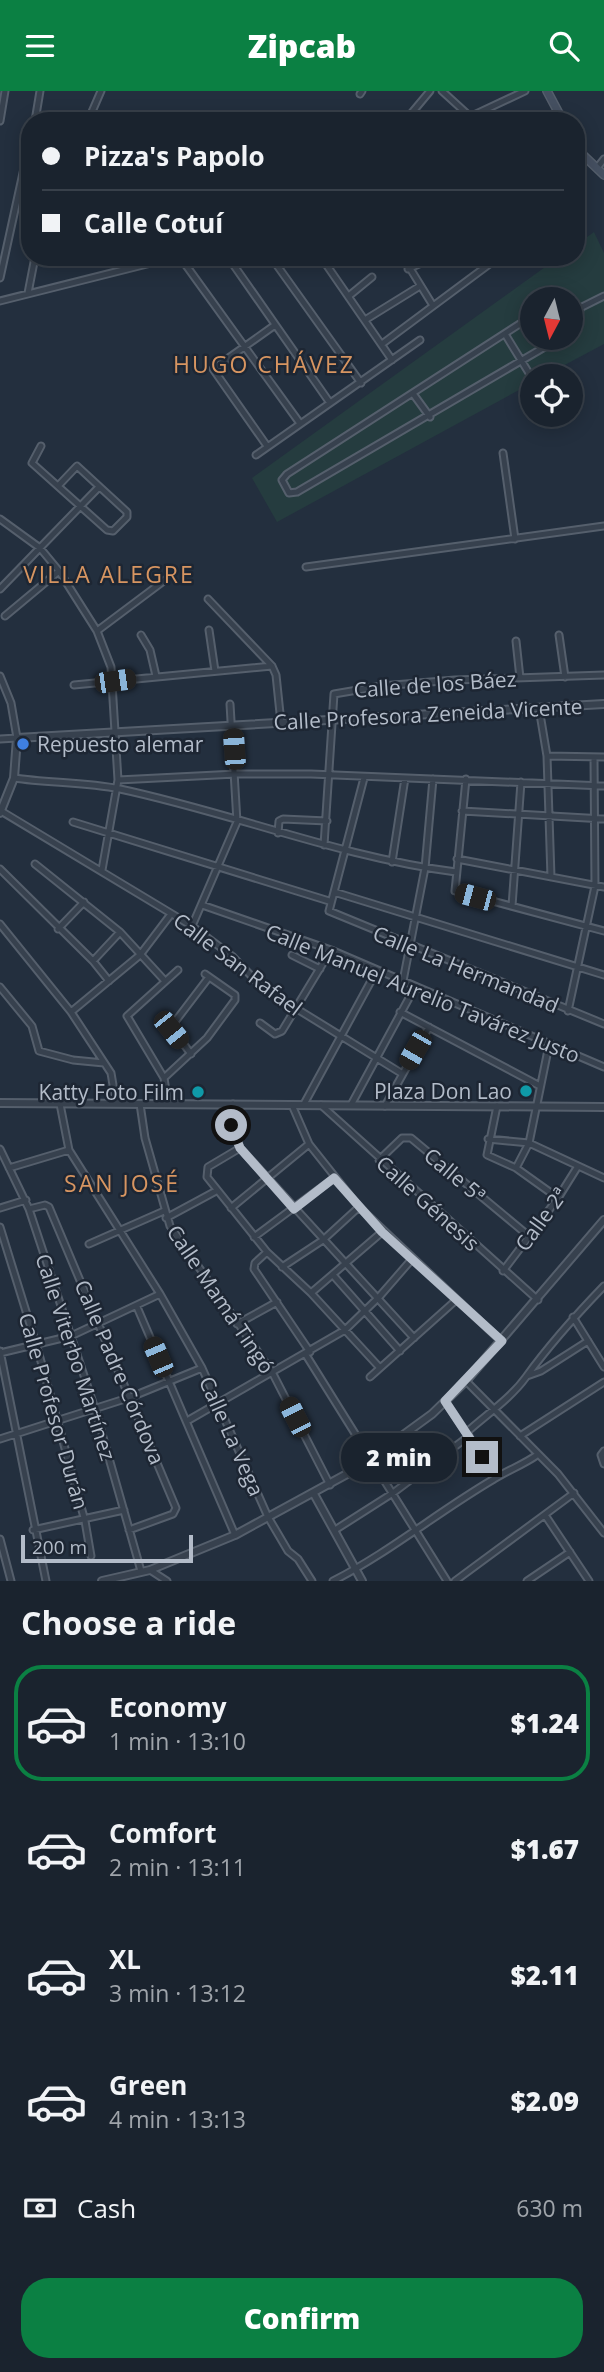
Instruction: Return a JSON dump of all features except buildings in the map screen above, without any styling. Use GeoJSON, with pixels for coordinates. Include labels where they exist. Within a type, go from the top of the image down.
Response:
{"type":"FeatureCollection","features":[{"type":"Feature","properties":{"kind":"main road"},"geometry":{"type":"LineString","coordinates":[[547,91],[558,112]]}},
{"type":"Feature","properties":{"kind":"main road"},"geometry":{"type":"LineString","coordinates":[[585,160],[604,175]]}},
{"type":"Feature","properties":{"kind":"street"},"geometry":{"type":"LineString","coordinates":[[0,121],[5,91]]}},
{"type":"Feature","properties":{"kind":"street"},"geometry":{"type":"LineString","coordinates":[[36,112],[40,91]]}},
{"type":"Feature","properties":{"kind":"street"},"geometry":{"type":"LineString","coordinates":[[92,112],[101,91]]}},
{"type":"Feature","properties":{"kind":"street"},"geometry":{"type":"LineString","coordinates":[[412,112],[429,91]]}},
{"type":"Feature","properties":{"kind":"street"},"geometry":{"type":"LineString","coordinates":[[442,91],[466,112]]}},
{"type":"Feature","properties":{"kind":"street"},"geometry":{"type":"LineString","coordinates":[[484,112],[524,91]]}},
{"type":"Feature","properties":{"kind":"street"},"geometry":{"type":"LineString","coordinates":[[597,168],[604,159]]}},
{"type":"Feature","properties":{"kind":"street"},"geometry":{"type":"LineString","coordinates":[[0,278],[21,182]]}},
{"type":"Feature","properties":{"kind":"street"},"geometry":{"type":"LineString","coordinates":[[28,293],[33,266]]}},
{"type":"Feature","properties":{"kind":"street"},"geometry":{"type":"LineString","coordinates":[[0,301],[140,266]]}},
{"type":"Feature","properties":{"kind":"street"},"geometry":{"type":"LineString","coordinates":[[185,266],[299,422]]}},
{"type":"Feature","properties":{"kind":"street"},"geometry":{"type":"LineString","coordinates":[[234,266],[330,403]]}},
{"type":"Feature","properties":{"kind":"street"},"geometry":{"type":"LineString","coordinates":[[277,266],[361,383]]}},
{"type":"Feature","properties":{"kind":"street"},"geometry":{"type":"LineString","coordinates":[[328,266],[392,360]]}},
{"type":"Feature","properties":{"kind":"street"},"geometry":{"type":"LineString","coordinates":[[407,266],[432,304]]}},
{"type":"Feature","properties":{"kind":"street"},"geometry":{"type":"LineString","coordinates":[[408,269],[415,266]]}},
{"type":"Feature","properties":{"kind":"street"},"geometry":{"type":"LineString","coordinates":[[382,344],[486,266]]}},
{"type":"Feature","properties":{"kind":"street"},"geometry":{"type":"LineString","coordinates":[[350,295],[372,277]]}},
{"type":"Feature","properties":{"kind":"street"},"geometry":{"type":"LineString","coordinates":[[365,320],[420,286]]}},
{"type":"Feature","properties":{"kind":"street"},"geometry":{"type":"LineString","coordinates":[[583,307],[604,296]]}},
{"type":"Feature","properties":{"kind":"street"},"geometry":{"type":"LineString","coordinates":[[520,324],[414,395],[286,474],[282,480],[284,487],[289,493],[297,492],[541,350]]}},
{"type":"Feature","properties":{"kind":"street"},"geometry":{"type":"LineString","coordinates":[[267,446],[213,370],[275,325]]}},
{"type":"Feature","properties":{"kind":"street"},"geometry":{"type":"LineString","coordinates":[[505,334],[522,362]]}},
{"type":"Feature","properties":{"kind":"street"},"geometry":{"type":"LineString","coordinates":[[256,455],[299,422],[361,383],[420,340]]}},
{"type":"Feature","properties":{"kind":"street"},"geometry":{"type":"LineString","coordinates":[[414,395],[430,417]]}},
{"type":"Feature","properties":{"kind":"street"},"geometry":{"type":"LineString","coordinates":[[41,446],[31,461],[58,487],[110,532],[128,515],[77,466],[58,487]]}},
{"type":"Feature","properties":{"kind":"street"},"geometry":{"type":"LineString","coordinates":[[503,453],[515,539]]}},
{"type":"Feature","properties":{"kind":"street"},"geometry":{"type":"LineString","coordinates":[[0,589],[99,487]]}},
{"type":"Feature","properties":{"kind":"street"},"geometry":{"type":"LineString","coordinates":[[0,519],[40,548],[59,571],[97,631],[115,681],[118,780],[102,870]]}},
{"type":"Feature","properties":{"kind":"street"},"geometry":{"type":"LineString","coordinates":[[306,567],[604,526]]}},
{"type":"Feature","properties":{"kind":"street"},"geometry":{"type":"LineString","coordinates":[[5,616],[59,571]]}},
{"type":"Feature","properties":{"kind":"street"},"geometry":{"type":"LineString","coordinates":[[97,631],[165,580]]}},
{"type":"Feature","properties":{"kind":"street"},"geometry":{"type":"LineString","coordinates":[[208,600],[272,666],[276,675],[281,723]]}},
{"type":"Feature","properties":{"kind":"street"},"geometry":{"type":"LineString","coordinates":[[209,630],[215,671]]}},
{"type":"Feature","properties":{"kind":"street"},"geometry":{"type":"LineString","coordinates":[[141,635],[150,650],[156,676]]}},
{"type":"Feature","properties":{"kind":"street"},"geometry":{"type":"LineString","coordinates":[[559,635],[565,677]]}},
{"type":"Feature","properties":{"kind":"street"},"geometry":{"type":"LineString","coordinates":[[516,641],[520,678]]}},
{"type":"Feature","properties":{"kind":"street"},"geometry":{"type":"LineString","coordinates":[[74,685],[272,666]]}},
{"type":"Feature","properties":{"kind":"street","name":"Calle de los Báez"},"geometry":{"type":"LineString","coordinates":[[324,845],[334,694],[381,685],[604,675]]}},
{"type":"Feature","properties":{"kind":"street"},"geometry":{"type":"LineString","coordinates":[[0,676],[11,702],[17,738],[14,778],[1,812]]}},
{"type":"Feature","properties":{"kind":"street"},"geometry":{"type":"LineString","coordinates":[[192,926],[237,822],[230,704]]}},
{"type":"Feature","properties":{"kind":"street","name":"Calle Profesora Zeneida Vicente"},"geometry":{"type":"LineString","coordinates":[[0,739],[604,704]]}},
{"type":"Feature","properties":{"kind":"street"},"geometry":{"type":"LineString","coordinates":[[539,708],[547,756],[551,877]]}},
{"type":"Feature","properties":{"kind":"street"},"geometry":{"type":"LineString","coordinates":[[547,756],[604,757]]}},
{"type":"Feature","properties":{"kind":"street"},"geometry":{"type":"LineString","coordinates":[[568,1011],[595,886],[594,757]]}},
{"type":"Feature","properties":{"kind":"street"},"geometry":{"type":"LineString","coordinates":[[118,780],[236,774],[466,779],[604,786]]}},
{"type":"Feature","properties":{"kind":"street"},"geometry":{"type":"LineString","coordinates":[[14,778],[116,788],[347,851],[392,862],[456,872]]}},
{"type":"Feature","properties":{"kind":"street"},"geometry":{"type":"LineString","coordinates":[[73,823],[330,901],[347,851],[364,778]]}},
{"type":"Feature","properties":{"kind":"street"},"geometry":{"type":"LineString","coordinates":[[392,862],[405,778]]}},
{"type":"Feature","properties":{"kind":"street"},"geometry":{"type":"LineString","coordinates":[[403,981],[425,868],[433,779]]}},
{"type":"Feature","properties":{"kind":"street"},"geometry":{"type":"LineString","coordinates":[[466,779],[455,891],[604,931]]}},
{"type":"Feature","properties":{"kind":"street"},"geometry":{"type":"LineString","coordinates":[[512,906],[521,814],[521,782]]}},
{"type":"Feature","properties":{"kind":"street"},"geometry":{"type":"LineString","coordinates":[[462,811],[604,819]]}},
{"type":"Feature","properties":{"kind":"street","name":"Calle San Rafael"},"geometry":{"type":"LineString","coordinates":[[1,812],[192,926],[232,956],[263,988],[401,1073]]}},
{"type":"Feature","properties":{"kind":"street"},"geometry":{"type":"LineString","coordinates":[[278,833],[283,819],[327,821]]}},
{"type":"Feature","properties":{"kind":"street"},"geometry":{"type":"LineString","coordinates":[[457,859],[604,887]]}},
{"type":"Feature","properties":{"kind":"street"},"geometry":{"type":"LineString","coordinates":[[35,864],[120,932],[165,981]]}},
{"type":"Feature","properties":{"kind":"street"},"geometry":{"type":"LineString","coordinates":[[0,869],[93,961],[109,981]]}},
{"type":"Feature","properties":{"kind":"street"},"geometry":{"type":"LineString","coordinates":[[334,892],[604,975]]}},
{"type":"Feature","properties":{"kind":"street","name":"Calle La Hermandad"},"geometry":{"type":"LineString","coordinates":[[330,901],[329,911],[604,1024]]}},
{"type":"Feature","properties":{"kind":"street"},"geometry":{"type":"LineString","coordinates":[[58,929],[84,902]]}},
{"type":"Feature","properties":{"kind":"street","name":"Calle Manuel Aurelio Tavárez Justo"},"geometry":{"type":"LineString","coordinates":[[202,905],[331,950],[604,1067]]}},
{"type":"Feature","properties":{"kind":"street"},"geometry":{"type":"LineString","coordinates":[[71,1012],[140,955],[172,914]]}},
{"type":"Feature","properties":{"kind":"street"},"geometry":{"type":"LineString","coordinates":[[1,927],[71,1012],[104,1062],[111,1073],[117,1104]]}},
{"type":"Feature","properties":{"kind":"street"},"geometry":{"type":"LineString","coordinates":[[93,961],[120,932]]}},
{"type":"Feature","properties":{"kind":"street"},"geometry":{"type":"LineString","coordinates":[[260,1023],[279,1034],[331,950]]}},
{"type":"Feature","properties":{"kind":"street"},"geometry":{"type":"LineString","coordinates":[[292,955],[320,969]]}},
{"type":"Feature","properties":{"kind":"street"},"geometry":{"type":"LineString","coordinates":[[168,1104],[164,1078],[127,1017],[178,970]]}},
{"type":"Feature","properties":{"kind":"street"},"geometry":{"type":"LineString","coordinates":[[304,1104],[377,970]]}},
{"type":"Feature","properties":{"kind":"street"},"geometry":{"type":"LineString","coordinates":[[164,1078],[191,1054],[235,1000],[235,995],[207,976],[171,1027],[191,1054]]}},
{"type":"Feature","properties":{"kind":"street"},"geometry":{"type":"LineString","coordinates":[[0,987],[32,1026],[39,1051],[73,1060],[104,1062]]}},
{"type":"Feature","properties":{"kind":"street"},"geometry":{"type":"LineString","coordinates":[[351,1105],[415,987]]}},
{"type":"Feature","properties":{"kind":"street"},"geometry":{"type":"LineString","coordinates":[[0,1001],[6,996]]}},
{"type":"Feature","properties":{"kind":"street"},"geometry":{"type":"LineString","coordinates":[[400,1012],[538,1085]]}},
{"type":"Feature","properties":{"kind":"street"},"geometry":{"type":"LineString","coordinates":[[385,1106],[429,1027]]}},
{"type":"Feature","properties":{"kind":"street"},"geometry":{"type":"LineString","coordinates":[[516,1168],[529,1143],[537,1106],[538,1085],[549,1045]]}},
{"type":"Feature","properties":{"kind":"street"},"geometry":{"type":"LineString","coordinates":[[0,1103],[604,1107]]}},
{"type":"Feature","properties":{"kind":"street","name":"Calle La Vega"},"geometry":{"type":"LineString","coordinates":[[60,1104],[69,1150],[160,1294],[202,1368],[268,1517],[288,1551],[298,1559],[312,1581]]}},
{"type":"Feature","properties":{"kind":"street","name":"Calle Mamá Tingó"},"geometry":{"type":"LineString","coordinates":[[140,1104],[145,1139],[165,1215],[272,1372],[330,1485]]}},
{"type":"Feature","properties":{"kind":"street"},"geometry":{"type":"LineString","coordinates":[[233,1104],[231,1125],[240,1148],[414,1338]]}},
{"type":"Feature","properties":{"kind":"street"},"geometry":{"type":"LineString","coordinates":[[292,1105],[309,1144],[359,1207],[382,1232],[502,1341]]}},
{"type":"Feature","properties":{"kind":"street","name":"Calle Génesis"},"geometry":{"type":"LineString","coordinates":[[320,1105],[538,1300]]}},
{"type":"Feature","properties":{"kind":"street"},"geometry":{"type":"LineString","coordinates":[[497,1105],[487,1154],[516,1168],[558,1198]]}},
{"type":"Feature","properties":{"kind":"street","name":"Calle 5ª"},"geometry":{"type":"LineString","coordinates":[[379,1160],[402,1139],[411,1138],[530,1237]]}},
{"type":"Feature","properties":{"kind":"street"},"geometry":{"type":"LineString","coordinates":[[488,1139],[529,1143],[604,1178]]}},
{"type":"Feature","properties":{"kind":"street"},"geometry":{"type":"LineString","coordinates":[[231,1207],[309,1144]]}},
{"type":"Feature","properties":{"kind":"street"},"geometry":{"type":"LineString","coordinates":[[240,1148],[208,1167],[207,1172],[216,1191],[267,1252],[311,1293],[380,1368]]}},
{"type":"Feature","properties":{"kind":"street","name":"Calle Viterbo Martínez"},"geometry":{"type":"LineString","coordinates":[[0,1149],[26,1200],[95,1409],[141,1571]]}},
{"type":"Feature","properties":{"kind":"street"},"geometry":{"type":"LineString","coordinates":[[9,1168],[69,1150]]}},
{"type":"Feature","properties":{"kind":"street","name":"Calle 2ª"},"geometry":{"type":"LineString","coordinates":[[503,1271],[558,1198],[578,1166]]}},
{"type":"Feature","properties":{"kind":"street"},"geometry":{"type":"LineString","coordinates":[[254,1237],[334,1178]]}},
{"type":"Feature","properties":{"kind":"street"},"geometry":{"type":"LineString","coordinates":[[89,1244],[119,1228],[165,1215],[216,1191]]}},
{"type":"Feature","properties":{"kind":"street"},"geometry":{"type":"LineString","coordinates":[[0,1208],[26,1200]]}},
{"type":"Feature","properties":{"kind":"street","name":"Calle Padre Córdova"},"geometry":{"type":"LineString","coordinates":[[29,1209],[45,1205],[49,1207],[101,1324],[176,1508],[173,1514],[129,1530]]}},
{"type":"Feature","properties":{"kind":"street"},"geometry":{"type":"LineString","coordinates":[[282,1268],[323,1240],[359,1207]]}},
{"type":"Feature","properties":{"kind":"street"},"geometry":{"type":"LineString","coordinates":[[102,1581],[150,1570],[235,1535],[358,1468],[416,1426],[466,1381],[603,1223]]}},
{"type":"Feature","properties":{"kind":"street","name":"Calle Profesor Durán"},"geometry":{"type":"LineString","coordinates":[[0,1227],[37,1347],[85,1521],[91,1556]]}},
{"type":"Feature","properties":{"kind":"street"},"geometry":{"type":"LineString","coordinates":[[311,1293],[382,1232]]}},
{"type":"Feature","properties":{"kind":"street"},"geometry":{"type":"LineString","coordinates":[[267,1252],[255,1263],[254,1269],[277,1302],[369,1458],[447,1581]]}},
{"type":"Feature","properties":{"kind":"street"},"geometry":{"type":"LineString","coordinates":[[187,1421],[308,1354],[345,1330],[412,1259]]}},
{"type":"Feature","properties":{"kind":"street"},"geometry":{"type":"LineString","coordinates":[[333,1275],[400,1351]]}},
{"type":"Feature","properties":{"kind":"street"},"geometry":{"type":"LineString","coordinates":[[335,1530],[393,1493],[468,1434],[526,1377],[533,1364],[573,1317],[604,1288]]}},
{"type":"Feature","properties":{"kind":"street"},"geometry":{"type":"LineString","coordinates":[[46,1581],[33,1530],[0,1353],[37,1347],[71,1336],[160,1294]]}},
{"type":"Feature","properties":{"kind":"street"},"geometry":{"type":"LineString","coordinates":[[370,1377],[456,1301]]}},
{"type":"Feature","properties":{"kind":"street"},"geometry":{"type":"LineString","coordinates":[[237,1324],[277,1302]]}},
{"type":"Feature","properties":{"kind":"street"},"geometry":{"type":"LineString","coordinates":[[137,1307],[235,1535]]}},
{"type":"Feature","properties":{"kind":"street"},"geometry":{"type":"LineString","coordinates":[[573,1317],[604,1367]]}},
{"type":"Feature","properties":{"kind":"street"},"geometry":{"type":"LineString","coordinates":[[526,1377],[541,1371],[588,1341]]}},
{"type":"Feature","properties":{"kind":"street"},"geometry":{"type":"LineString","coordinates":[[0,1439],[131,1397],[202,1368]]}},
{"type":"Feature","properties":{"kind":"street"},"geometry":{"type":"LineString","coordinates":[[466,1381],[573,1493],[604,1533]]}},
{"type":"Feature","properties":{"kind":"street"},"geometry":{"type":"LineString","coordinates":[[520,1436],[604,1382]]}},
{"type":"Feature","properties":{"kind":"street"},"geometry":{"type":"LineString","coordinates":[[445,1401],[496,1477]]}},
{"type":"Feature","properties":{"kind":"street"},"geometry":{"type":"LineString","coordinates":[[604,1451],[601,1455],[604,1464]]}},
{"type":"Feature","properties":{"kind":"street"},"geometry":{"type":"LineString","coordinates":[[333,1581],[417,1532],[496,1477],[518,1468],[537,1455]]}},
{"type":"Feature","properties":{"kind":"street"},"geometry":{"type":"LineString","coordinates":[[455,1581],[573,1493]]}},
{"type":"Feature","properties":{"kind":"street"},"geometry":{"type":"LineString","coordinates":[[314,1494],[362,1581]]}},
{"type":"Feature","properties":{"kind":"street"},"geometry":{"type":"LineString","coordinates":[[33,1530],[85,1521],[124,1510]]}},
{"type":"Feature","properties":{"kind":"street"},"geometry":{"type":"LineString","coordinates":[[545,1515],[589,1581]]}},
{"type":"Feature","properties":{"kind":"street"},"geometry":{"type":"LineString","coordinates":[[0,1539],[11,1581]]}},
{"type":"Feature","properties":{"kind":"street"},"geometry":{"type":"LineString","coordinates":[[527,1581],[570,1552]]}},
{"type":"Feature","properties":{"kind":"street"},"geometry":{"type":"LineString","coordinates":[[150,1570],[167,1581]]}},
{"type":"Feature","properties":{"kind":"green space"},"geometry":{"type":"Polygon","coordinates":[[[594,232],[604,253],[604,344],[566,364],[520,364],[520,390],[277,522],[252,478],[546,266],[585,266],[585,238],[594,232]]]}},
{"type":"Feature","properties":{"kind":"place","name":"Repuesto alemar"},"geometry":{"type":"Point","coordinates":[23,744]}},
{"type":"Feature","properties":{"kind":"place","name":"Plaza Don Lao"},"geometry":{"type":"Point","coordinates":[526,1091]}},
{"type":"Feature","properties":{"kind":"place","name":"Katty Foto Film"},"geometry":{"type":"Point","coordinates":[198,1092]}},
{"type":"Feature","properties":{"kind":"district","name":"HUGO CHÁVEZ"},"geometry":{"type":"Point","coordinates":[264,364]}},
{"type":"Feature","properties":{"kind":"district","name":"VILLA ALEGRE"},"geometry":{"type":"Point","coordinates":[109,574]}},
{"type":"Feature","properties":{"kind":"district","name":"SAN JOSÉ"},"geometry":{"type":"Point","coordinates":[122,1183]}},
{"type":"Feature","properties":{"kind":"route"},"geometry":{"type":"LineString","coordinates":[[231,1125],[240,1148],[294,1209],[334,1178],[382,1232],[502,1341],[445,1401],[482,1457]]}}]}
